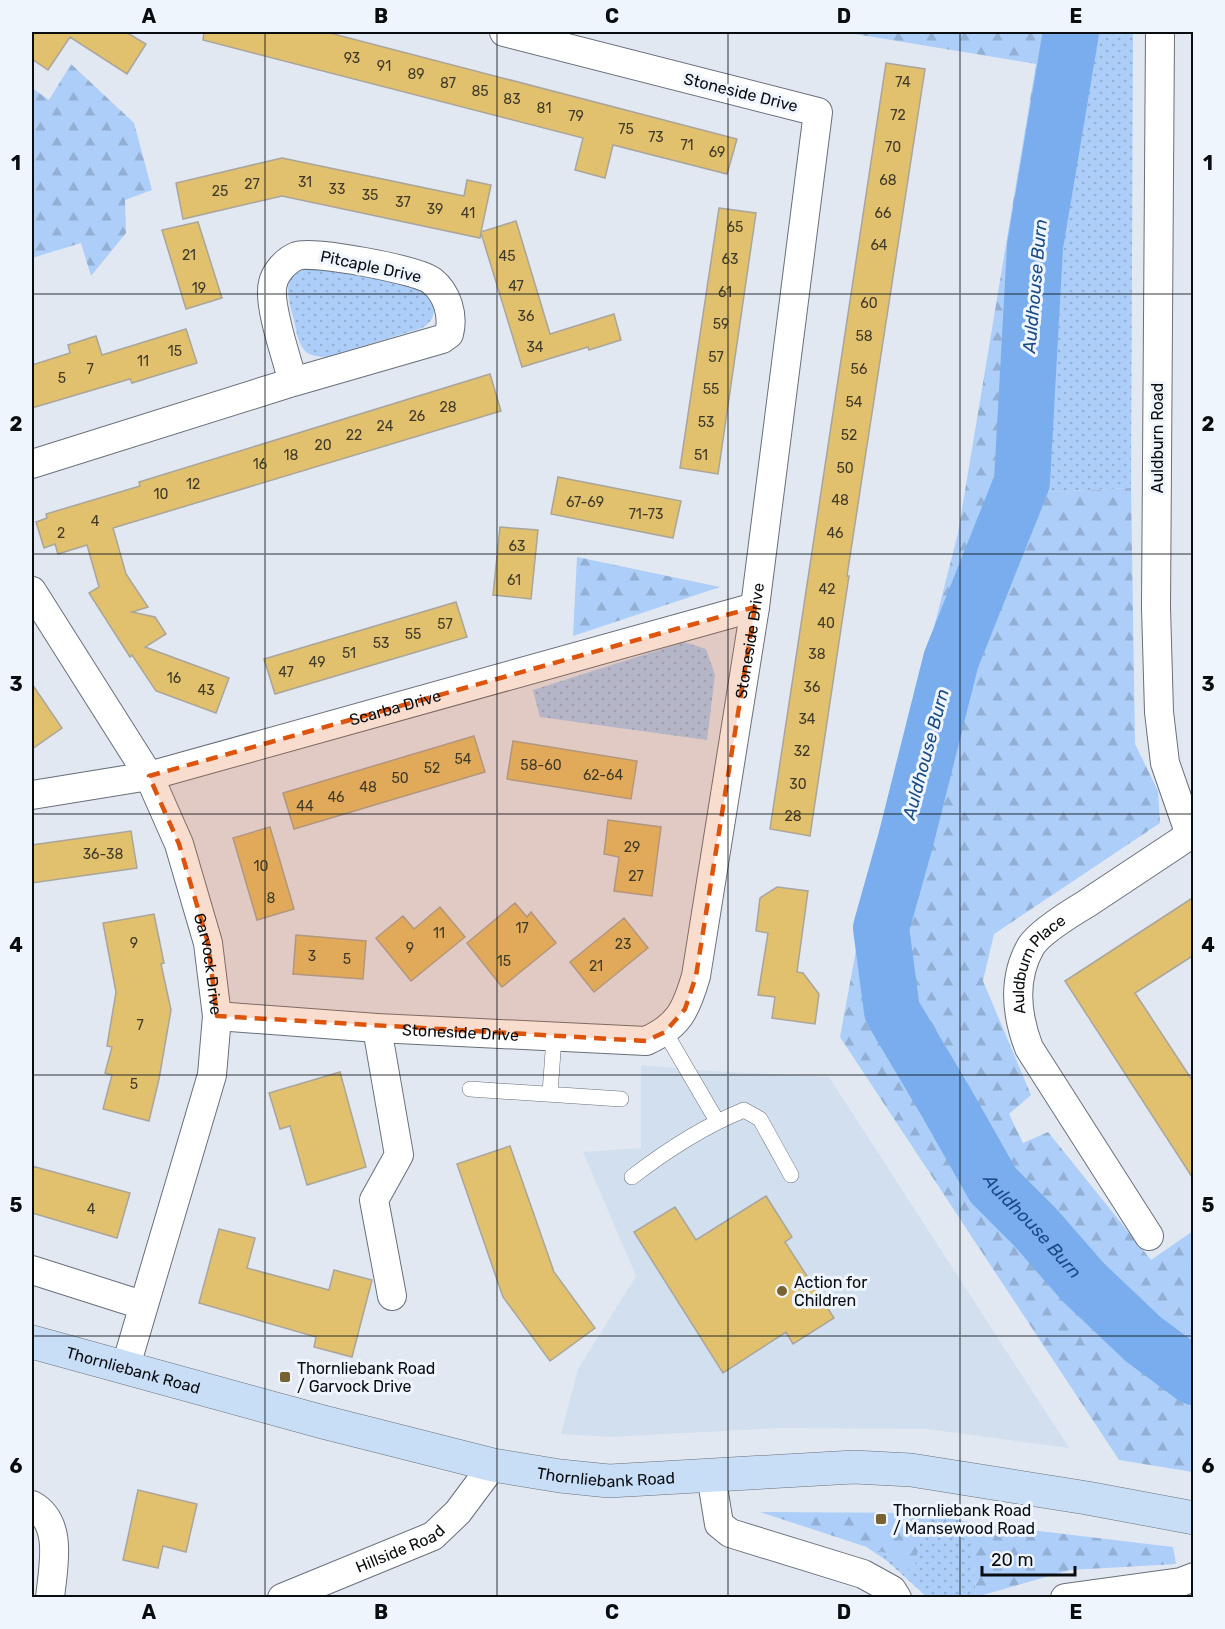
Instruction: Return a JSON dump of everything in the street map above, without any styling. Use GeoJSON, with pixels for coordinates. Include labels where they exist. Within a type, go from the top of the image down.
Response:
{"type":"FeatureCollection","features":[{"type":"Feature","properties":{"kind":"main road","name":"Thornliebank Road"},"geometry":{"type":"LineString","coordinates":[[32,1342],[493,1465],[560,1476],[609,1481],[854,1467],[911,1470],[1194,1518]]}},
{"type":"Feature","properties":{"kind":"street","name":"Stoneside Drive"},"geometry":{"type":"LineString","coordinates":[[217,1016],[376,1028],[646,1041],[665,1032],[685,1009],[696,976],[755,607],[818,112],[504,32]]}},
{"type":"Feature","properties":{"kind":"street","name":"Auldburn Road"},"geometry":{"type":"LineString","coordinates":[[1160,32],[1156,608],[1159,712],[1165,764],[1192,835]]}},
{"type":"Feature","properties":{"kind":"street","name":"Pitcaple Drive"},"geometry":{"type":"LineString","coordinates":[[32,464],[293,382],[442,339],[449,334],[452,323],[441,288],[429,278],[401,270],[314,254],[297,256],[282,266],[273,281],[271,296],[293,382]]}},
{"type":"Feature","properties":{"kind":"street","name":"Garvock Drive"},"geometry":{"type":"LineString","coordinates":[[32,591],[149,776],[179,844],[205,932],[217,1016],[212,1075],[125,1368]]}},
{"type":"Feature","properties":{"kind":"street","name":"Scarba Drive"},"geometry":{"type":"LineString","coordinates":[[32,795],[149,776],[755,607]]}},
{"type":"Feature","properties":{"kind":"street","name":"Auldburn Place"},"geometry":{"type":"LineString","coordinates":[[1149,1236],[1029,1048],[1021,1027],[1017,993],[1022,965],[1033,944],[1060,921],[1192,835]]}},
{"type":"Feature","properties":{"kind":"street"},"geometry":{"type":"LineString","coordinates":[[376,1028],[399,1155],[374,1200],[392,1296]]}},
{"type":"Feature","properties":{"kind":"street"},"geometry":{"type":"LineString","coordinates":[[32,1270],[142,1305]]}},
{"type":"Feature","properties":{"kind":"street","name":"Hillside Road"},"geometry":{"type":"LineString","coordinates":[[282,1598],[433,1536],[458,1512],[493,1465]]}},
{"type":"Feature","properties":{"kind":"street"},"geometry":{"type":"LineString","coordinates":[[711,1475],[719,1524],[730,1533],[862,1574],[892,1590],[897,1598]]}},
{"type":"Feature","properties":{"kind":"street"},"geometry":{"type":"LineString","coordinates":[[32,1505],[44,1513],[50,1522],[54,1539],[50,1598]]}},
{"type":"Feature","properties":{"kind":"street"},"geometry":{"type":"LineString","coordinates":[[1065,1598],[1181,1582],[1194,1577]]}},
{"type":"Feature","properties":{"kind":"lane"},"geometry":{"type":"LineString","coordinates":[[665,1032],[717,1121]]}},
{"type":"Feature","properties":{"kind":"lane"},"geometry":{"type":"LineString","coordinates":[[550,1093],[554,1038]]}},
{"type":"Feature","properties":{"kind":"lane"},"geometry":{"type":"LineString","coordinates":[[470,1089],[621,1099]]}},
{"type":"Feature","properties":{"kind":"lane"},"geometry":{"type":"LineString","coordinates":[[632,1177],[671,1147],[717,1121],[744,1110],[759,1119],[791,1175]]}},
{"type":"Feature","properties":{"kind":"highlighted area"},"geometry":{"type":"Polygon","coordinates":[[[755,607],[696,976],[685,1009],[665,1032],[646,1041],[217,1016],[208,943],[179,844],[149,776],[755,607]]]}},
{"type":"Feature","properties":{"kind":"shaded area"},"geometry":{"type":"Polygon","coordinates":[[[641,1065],[829,1077],[1069,1448],[927,1429],[780,1428],[611,1437],[561,1434],[578,1369],[636,1276],[583,1152],[641,1148],[641,1065]]]}},
{"type":"Feature","properties":{"kind":"green space"},"geometry":{"type":"Polygon","coordinates":[[[843,32],[1056,32],[997,508],[940,666],[878,891],[867,890],[958,533],[1036,64],[843,32]]]}},
{"type":"Feature","properties":{"kind":"green space"},"geometry":{"type":"Polygon","coordinates":[[[1085,32],[1133,32],[1131,488],[1026,493],[1042,405],[1045,329],[1063,177],[1070,141],[1069,130],[1085,32]]]}},
{"type":"Feature","properties":{"kind":"green space"},"geometry":{"type":"Polygon","coordinates":[[[71,64],[134,123],[152,190],[125,200],[126,233],[91,276],[81,243],[32,258],[32,88],[49,100],[71,64]]]}},
{"type":"Feature","properties":{"kind":"green space"},"geometry":{"type":"Polygon","coordinates":[[[323,266],[420,288],[434,308],[432,318],[422,328],[327,357],[310,354],[305,351],[299,340],[289,298],[289,282],[299,271],[323,266]]]}},
{"type":"Feature","properties":{"kind":"green space"},"geometry":{"type":"Polygon","coordinates":[[[1131,488],[1135,744],[1158,791],[1160,823],[994,934],[983,981],[1031,1095],[1009,1114],[1023,1143],[1048,1132],[1151,1260],[1193,1231],[1193,1472],[1119,1460],[840,1037],[861,923],[897,923],[949,718],[984,608],[1017,532],[1026,493],[1131,488]]]}},
{"type":"Feature","properties":{"kind":"green space"},"geometry":{"type":"Polygon","coordinates":[[[577,557],[720,587],[573,636],[577,557]]]}},
{"type":"Feature","properties":{"kind":"green space"},"geometry":{"type":"Polygon","coordinates":[[[684,642],[706,649],[715,675],[707,740],[540,717],[533,690],[684,642]]]}},
{"type":"Feature","properties":{"kind":"green space"},"geometry":{"type":"Polygon","coordinates":[[[760,1512],[927,1513],[913,1572],[885,1553],[760,1512]]]}},
{"type":"Feature","properties":{"kind":"green space"},"geometry":{"type":"Polygon","coordinates":[[[927,1513],[972,1523],[976,1597],[927,1597],[887,1561],[865,1546],[885,1553],[913,1571],[927,1513]]]}},
{"type":"Feature","properties":{"kind":"green space"},"geometry":{"type":"Polygon","coordinates":[[[972,1523],[1173,1547],[1176,1564],[1070,1570],[976,1597],[972,1523]]]}},
{"type":"Feature","properties":{"kind":"building"},"geometry":{"type":"Polygon","coordinates":[[[32,32],[126,32],[146,44],[127,74],[70,37],[48,70],[32,59],[32,32]]]}},
{"type":"Feature","properties":{"kind":"building"},"geometry":{"type":"Polygon","coordinates":[[[204,32],[326,32],[737,139],[727,174],[613,145],[605,178],[575,170],[583,138],[203,40],[204,32]]]}},
{"type":"Feature","properties":{"kind":"building"},"geometry":{"type":"Polygon","coordinates":[[[886,63],[925,69],[847,576],[849,576],[810,836],[770,829],[886,63]]]}},
{"type":"Feature","properties":{"kind":"building"},"geometry":{"type":"Polygon","coordinates":[[[282,158],[464,196],[467,180],[491,185],[481,232],[516,221],[550,334],[614,314],[621,340],[589,350],[588,347],[522,367],[481,233],[480,238],[282,196],[183,219],[176,183],[282,158]]]}},
{"type":"Feature","properties":{"kind":"building"},"geometry":{"type":"Polygon","coordinates":[[[719,208],[756,213],[718,474],[680,468],[719,208]]]}},
{"type":"Feature","properties":{"kind":"building"},"geometry":{"type":"Polygon","coordinates":[[[198,222],[222,298],[186,309],[162,230],[198,222]]]}},
{"type":"Feature","properties":{"kind":"building"},"geometry":{"type":"Polygon","coordinates":[[[186,329],[197,363],[132,383],[130,379],[32,408],[32,365],[70,353],[68,345],[96,336],[102,355],[186,329]]]}},
{"type":"Feature","properties":{"kind":"building"},"geometry":{"type":"Polygon","coordinates":[[[490,374],[501,411],[113,528],[126,574],[148,607],[132,612],[155,617],[166,634],[145,647],[229,678],[216,713],[156,691],[132,655],[130,657],[89,593],[99,587],[87,545],[58,554],[55,544],[44,548],[36,522],[47,518],[46,514],[140,486],[139,482],[490,374]]]}},
{"type":"Feature","properties":{"kind":"building"},"geometry":{"type":"Polygon","coordinates":[[[558,477],[681,501],[673,538],[551,514],[558,477]]]}},
{"type":"Feature","properties":{"kind":"building"},"geometry":{"type":"Polygon","coordinates":[[[500,527],[538,530],[531,599],[493,595],[500,527]]]}},
{"type":"Feature","properties":{"kind":"building"},"geometry":{"type":"Polygon","coordinates":[[[456,602],[467,637],[275,694],[264,659],[456,602]]]}},
{"type":"Feature","properties":{"kind":"building"},"geometry":{"type":"Polygon","coordinates":[[[32,684],[62,728],[32,749],[32,684]]]}},
{"type":"Feature","properties":{"kind":"building"},"geometry":{"type":"Polygon","coordinates":[[[474,736],[485,772],[294,829],[283,793],[474,736]]]}},
{"type":"Feature","properties":{"kind":"building"},"geometry":{"type":"Polygon","coordinates":[[[513,741],[637,761],[631,799],[507,779],[513,741]]]}},
{"type":"Feature","properties":{"kind":"building"},"geometry":{"type":"Polygon","coordinates":[[[608,820],[661,827],[652,896],[614,891],[619,857],[604,854],[608,820]]]}},
{"type":"Feature","properties":{"kind":"building"},"geometry":{"type":"Polygon","coordinates":[[[270,827],[294,909],[257,920],[233,838],[270,827]]]}},
{"type":"Feature","properties":{"kind":"building"},"geometry":{"type":"Polygon","coordinates":[[[131,831],[137,868],[32,883],[32,845],[131,831]]]}},
{"type":"Feature","properties":{"kind":"building"},"geometry":{"type":"Polygon","coordinates":[[[777,887],[808,891],[797,972],[803,973],[819,994],[815,1024],[772,1018],[775,997],[758,995],[768,933],[756,931],[760,898],[777,887]]]}},
{"type":"Feature","properties":{"kind":"building"},"geometry":{"type":"Polygon","coordinates":[[[1194,897],[1194,955],[1135,993],[1194,1083],[1194,1180],[1065,981],[1194,897]]]}},
{"type":"Feature","properties":{"kind":"building"},"geometry":{"type":"Polygon","coordinates":[[[515,903],[527,917],[531,912],[556,943],[502,987],[467,943],[515,903]]]}},
{"type":"Feature","properties":{"kind":"building"},"geometry":{"type":"Polygon","coordinates":[[[440,907],[465,937],[411,981],[376,938],[403,916],[414,929],[440,907]]]}},
{"type":"Feature","properties":{"kind":"building"},"geometry":{"type":"Polygon","coordinates":[[[154,914],[164,963],[161,964],[171,1010],[149,1121],[103,1109],[112,1075],[105,1073],[112,1047],[107,1046],[116,992],[103,923],[154,914]]]}},
{"type":"Feature","properties":{"kind":"building"},"geometry":{"type":"Polygon","coordinates":[[[624,918],[648,948],[594,992],[570,962],[624,918]]]}},
{"type":"Feature","properties":{"kind":"building"},"geometry":{"type":"Polygon","coordinates":[[[296,935],[366,941],[363,979],[293,974],[296,935]]]}},
{"type":"Feature","properties":{"kind":"building"},"geometry":{"type":"Polygon","coordinates":[[[340,1072],[366,1167],[307,1185],[290,1126],[280,1129],[269,1093],[340,1072]]]}},
{"type":"Feature","properties":{"kind":"building"},"geometry":{"type":"Polygon","coordinates":[[[510,1146],[554,1272],[595,1328],[550,1361],[503,1297],[457,1164],[510,1146]]]}},
{"type":"Feature","properties":{"kind":"building"},"geometry":{"type":"Polygon","coordinates":[[[32,1166],[130,1193],[117,1238],[32,1213],[32,1166]]]}},
{"type":"Feature","properties":{"kind":"building","name":"Action for Children"},"geometry":{"type":"Polygon","coordinates":[[[766,1196],[792,1237],[785,1242],[834,1318],[793,1344],[786,1332],[723,1373],[634,1232],[675,1207],[696,1240],[766,1196]]]}},
{"type":"Feature","properties":{"kind":"building"},"geometry":{"type":"Polygon","coordinates":[[[219,1229],[255,1238],[247,1268],[329,1290],[334,1270],[372,1280],[352,1357],[314,1347],[316,1337],[199,1303],[219,1229]]]}},
{"type":"Feature","properties":{"kind":"building"},"geometry":{"type":"Polygon","coordinates":[[[138,1490],[197,1504],[186,1552],[163,1546],[158,1568],[123,1560],[138,1490]]]}},
{"type":"Feature","properties":{"kind":"waterway","name":"Auldhouse Burn"},"geometry":{"type":"LineString","coordinates":[[1071,32],[1035,246],[1022,482],[951,660],[881,928],[892,1011],[993,1185],[1035,1227],[1083,1282],[1143,1339],[1194,1377]]}},
{"type":"Feature","properties":{"kind":"place","name":"Action for Children"},"geometry":{"type":"Point","coordinates":[782,1291]}},
{"type":"Feature","properties":{"kind":"place","name":"Thornliebank Road / Garvock Drive"},"geometry":{"type":"Point","coordinates":[285,1377]}},
{"type":"Feature","properties":{"kind":"place","name":"Thornliebank Road / Mansewood Road"},"geometry":{"type":"Point","coordinates":[881,1519]}}]}
